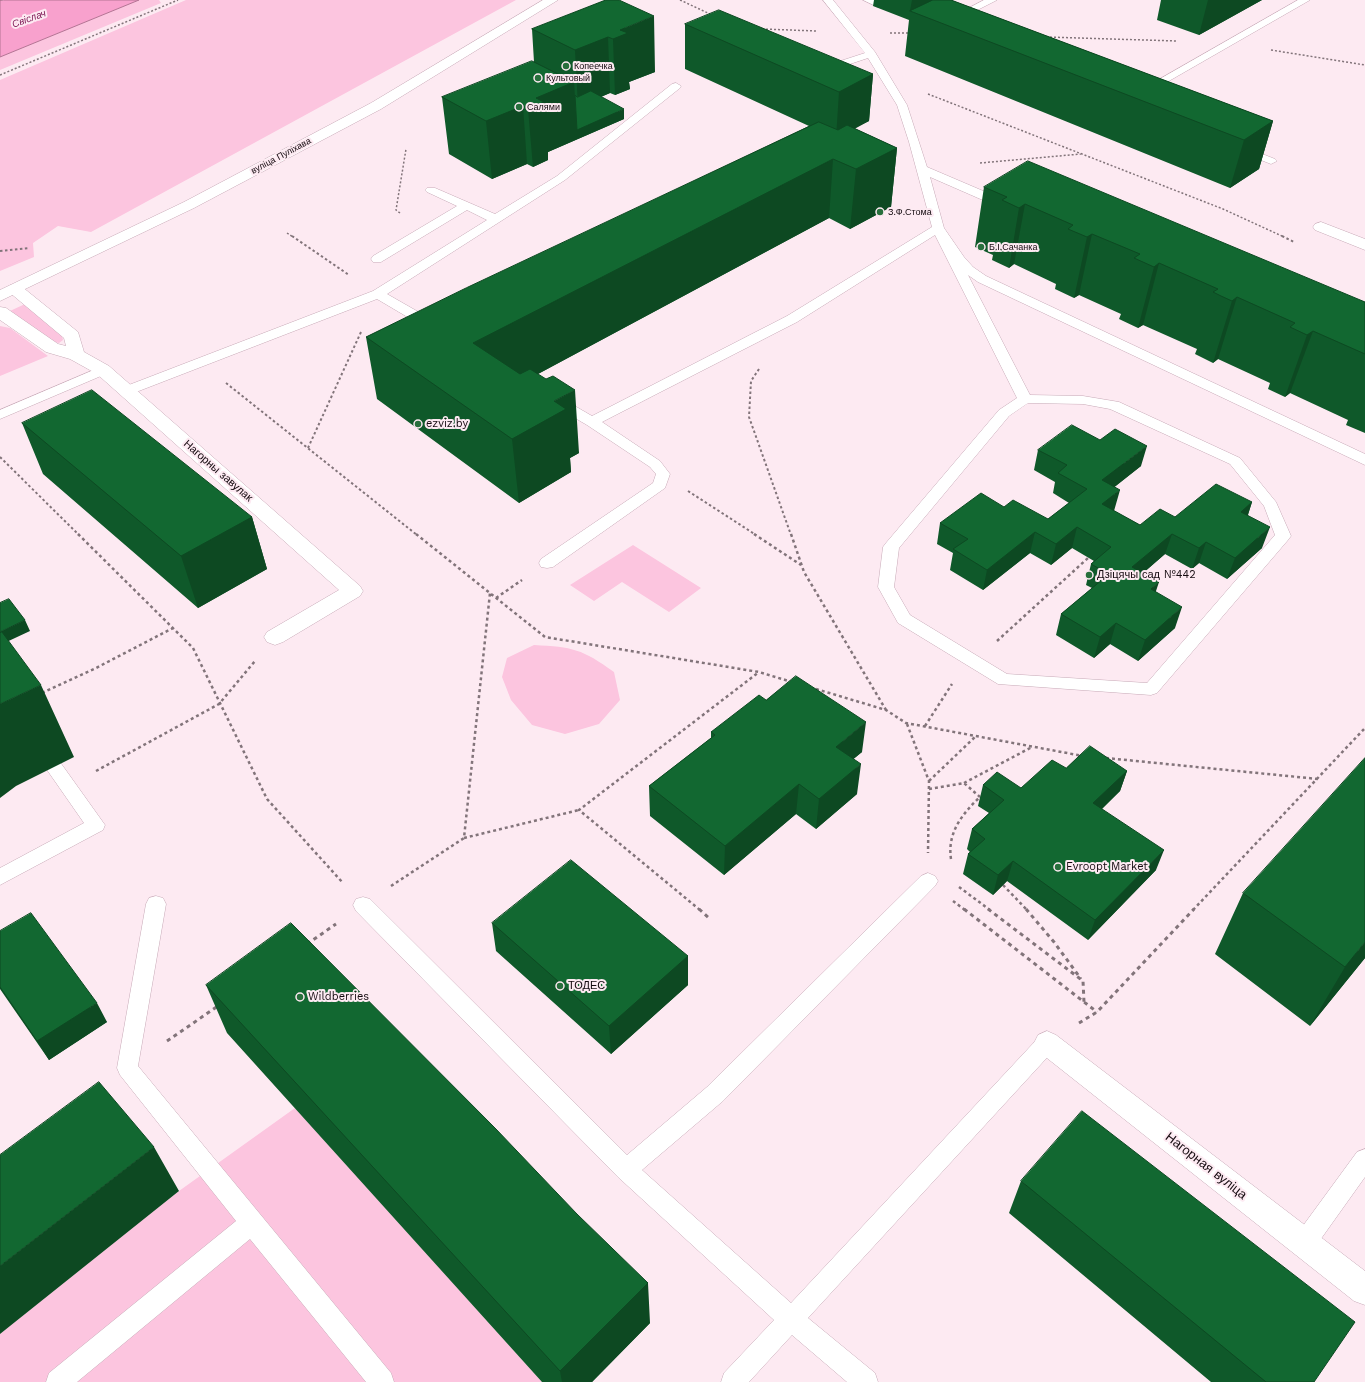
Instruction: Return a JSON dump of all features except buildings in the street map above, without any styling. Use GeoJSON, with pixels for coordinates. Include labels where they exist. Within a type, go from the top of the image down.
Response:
{"type":"FeatureCollection","features":[{"type":"Feature","properties":{"kind":"street","name":"вуліца Пуліхава"},"geometry":{"type":"LineString","coordinates":[[7,293],[189,205],[376,106],[552,0]]}},
{"type":"Feature","properties":{"kind":"street"},"geometry":{"type":"LineString","coordinates":[[1321,227],[1365,244]]}},
{"type":"Feature","properties":{"kind":"street"},"geometry":{"type":"LineString","coordinates":[[7,293],[72,336],[76,355]]}},
{"type":"Feature","properties":{"kind":"street","name":"Нагорны завулак"},"geometry":{"type":"LineString","coordinates":[[0,312],[52,348],[76,355],[103,370],[353,591],[275,637]]}},
{"type":"Feature","properties":{"kind":"street","name":"Нагорная вуліца"},"geometry":{"type":"LineString","coordinates":[[1047,1042],[1365,1290]]}},
{"type":"Feature","properties":{"kind":"lane"},"geometry":{"type":"LineString","coordinates":[[828,0],[871,54],[887,78],[902,105],[915,142],[938,228],[1025,399]]}},
{"type":"Feature","properties":{"kind":"lane"},"geometry":{"type":"LineString","coordinates":[[868,0],[878,4]]}},
{"type":"Feature","properties":{"kind":"lane"},"geometry":{"type":"LineString","coordinates":[[943,24],[992,0]]}},
{"type":"Feature","properties":{"kind":"lane"},"geometry":{"type":"LineString","coordinates":[[1136,95],[1305,0]]}},
{"type":"Feature","properties":{"kind":"lane"},"geometry":{"type":"LineString","coordinates":[[813,70],[823,70],[871,54]]}},
{"type":"Feature","properties":{"kind":"lane"},"geometry":{"type":"LineString","coordinates":[[126,391],[378,294],[561,178],[676,86]]}},
{"type":"Feature","properties":{"kind":"lane"},"geometry":{"type":"LineString","coordinates":[[1229,144],[1271,161]]}},
{"type":"Feature","properties":{"kind":"lane"},"geometry":{"type":"LineString","coordinates":[[922,169],[1017,210]]}},
{"type":"Feature","properties":{"kind":"lane"},"geometry":{"type":"LineString","coordinates":[[431,190],[496,219]]}},
{"type":"Feature","properties":{"kind":"lane"},"geometry":{"type":"LineString","coordinates":[[377,259],[466,206]]}},
{"type":"Feature","properties":{"kind":"lane"},"geometry":{"type":"LineString","coordinates":[[592,422],[792,319],[938,228]]}},
{"type":"Feature","properties":{"kind":"lane"},"geometry":{"type":"LineString","coordinates":[[938,228],[960,260],[982,279],[1365,460]]}},
{"type":"Feature","properties":{"kind":"lane"},"geometry":{"type":"LineString","coordinates":[[378,294],[441,331]]}},
{"type":"Feature","properties":{"kind":"lane"},"geometry":{"type":"LineString","coordinates":[[0,415],[103,370]]}},
{"type":"Feature","properties":{"kind":"lane"},"geometry":{"type":"LineString","coordinates":[[546,394],[592,422],[655,464],[663,474],[660,485],[547,563]]}},
{"type":"Feature","properties":{"kind":"lane"},"geometry":{"type":"LineString","coordinates":[[1025,399],[1083,400],[1114,405],[1235,461],[1270,505],[1283,536],[1151,689],[1004,680],[975,662],[904,619],[886,587],[891,547],[1004,413],[1025,399]]}},
{"type":"Feature","properties":{"kind":"lane"},"geometry":{"type":"LineString","coordinates":[[0,877],[96,825],[54,767]]}},
{"type":"Feature","properties":{"kind":"lane"},"geometry":{"type":"LineString","coordinates":[[626,1170],[715,1094],[928,881]]}},
{"type":"Feature","properties":{"kind":"lane"},"geometry":{"type":"LineString","coordinates":[[156,904],[127,1068],[252,1224],[382,1382]]}},
{"type":"Feature","properties":{"kind":"lane"},"geometry":{"type":"LineString","coordinates":[[363,906],[626,1170],[791,1319],[866,1382]]}},
{"type":"Feature","properties":{"kind":"lane"},"geometry":{"type":"LineString","coordinates":[[733,1382],[1047,1042]]}},
{"type":"Feature","properties":{"kind":"lane"},"geometry":{"type":"LineString","coordinates":[[1304,1242],[1365,1159]]}},
{"type":"Feature","properties":{"kind":"lane"},"geometry":{"type":"LineString","coordinates":[[58,1382],[252,1224]]}},
{"type":"Feature","properties":{"kind":"path"},"geometry":{"type":"LineString","coordinates":[[0,75],[178,0]]}},
{"type":"Feature","properties":{"kind":"path"},"geometry":{"type":"LineString","coordinates":[[680,0],[713,16]]}},
{"type":"Feature","properties":{"kind":"path"},"geometry":{"type":"LineString","coordinates":[[762,29],[915,33]]}},
{"type":"Feature","properties":{"kind":"path"},"geometry":{"type":"LineString","coordinates":[[1040,37],[1230,43],[1365,65]]}},
{"type":"Feature","properties":{"kind":"path"},"geometry":{"type":"LineString","coordinates":[[887,78],[1223,208],[1299,243]]}},
{"type":"Feature","properties":{"kind":"path"},"geometry":{"type":"LineString","coordinates":[[978,164],[1081,154]]}},
{"type":"Feature","properties":{"kind":"path"},"geometry":{"type":"LineString","coordinates":[[287,233],[378,294],[308,448]]}},
{"type":"Feature","properties":{"kind":"path"},"geometry":{"type":"LineString","coordinates":[[760,368],[752,381],[749,418],[804,572],[886,710],[906,723],[1066,754],[1090,756]]}},
{"type":"Feature","properties":{"kind":"path"},"geometry":{"type":"LineString","coordinates":[[0,457],[193,648],[219,704],[267,799],[363,906]]}},
{"type":"Feature","properties":{"kind":"path"},"geometry":{"type":"LineString","coordinates":[[663,474],[802,566]]}},
{"type":"Feature","properties":{"kind":"path"},"geometry":{"type":"LineString","coordinates":[[925,726],[953,682],[1088,558]]}},
{"type":"Feature","properties":{"kind":"path"},"geometry":{"type":"LineString","coordinates":[[464,838],[490,593]]}},
{"type":"Feature","properties":{"kind":"path"},"geometry":{"type":"LineString","coordinates":[[41,694],[173,628]]}},
{"type":"Feature","properties":{"kind":"path"},"geometry":{"type":"LineString","coordinates":[[68,786],[219,704],[275,637]]}},
{"type":"Feature","properties":{"kind":"path"},"geometry":{"type":"LineString","coordinates":[[304,946],[464,838],[579,810],[759,672]]}},
{"type":"Feature","properties":{"kind":"path"},"geometry":{"type":"LineString","coordinates":[[906,723],[929,781],[928,881],[1097,1012]]}},
{"type":"Feature","properties":{"kind":"path"},"geometry":{"type":"LineString","coordinates":[[1047,1042],[1097,1012],[1365,728]]}},
{"type":"Feature","properties":{"kind":"path"},"geometry":{"type":"LineString","coordinates":[[929,781],[976,736]]}},
{"type":"Feature","properties":{"kind":"path"},"geometry":{"type":"LineString","coordinates":[[929,789],[964,783],[1032,747]]}},
{"type":"Feature","properties":{"kind":"path"},"geometry":{"type":"LineString","coordinates":[[1105,758],[1318,779]]}},
{"type":"Feature","properties":{"kind":"path"},"geometry":{"type":"LineString","coordinates":[[964,783],[985,800]]}},
{"type":"Feature","properties":{"kind":"path"},"geometry":{"type":"LineString","coordinates":[[951,860],[949,853],[953,829],[964,811],[980,797]]}},
{"type":"Feature","properties":{"kind":"path"},"geometry":{"type":"LineString","coordinates":[[579,810],[709,918]]}},
{"type":"Feature","properties":{"kind":"path"},"geometry":{"type":"LineString","coordinates":[[957,881],[959,888],[1083,981]]}},
{"type":"Feature","properties":{"kind":"path"},"geometry":{"type":"LineString","coordinates":[[1003,886],[1054,941],[1083,981],[1084,1002]]}},
{"type":"Feature","properties":{"kind":"path"},"geometry":{"type":"LineString","coordinates":[[127,1068],[219,1005]]}},
{"type":"Feature","properties":{"kind":"shaded area"},"geometry":{"type":"Polygon","coordinates":[[[139,0],[159,0],[161,3],[0,70],[0,57],[139,0]]]}},
{"type":"Feature","properties":{"kind":"shaded area"},"geometry":{"type":"Polygon","coordinates":[[[186,0],[516,0],[91,232],[58,226],[33,243],[34,257],[0,271],[0,80],[186,0]]]}},
{"type":"Feature","properties":{"kind":"shaded area"},"geometry":{"type":"Polygon","coordinates":[[[25,304],[62,336],[63,340],[59,343],[50,341],[10,311],[25,304]]]}},
{"type":"Feature","properties":{"kind":"shaded area"},"geometry":{"type":"Polygon","coordinates":[[[0,326],[10,328],[48,356],[0,376],[0,326]]]}},
{"type":"Feature","properties":{"kind":"shaded area"},"geometry":{"type":"Polygon","coordinates":[[[633,545],[701,588],[669,612],[622,582],[594,601],[570,585],[633,545]]]}},
{"type":"Feature","properties":{"kind":"shaded area"},"geometry":{"type":"Polygon","coordinates":[[[534,645],[568,648],[577,651],[593,658],[614,672],[620,700],[599,724],[565,734],[532,725],[511,700],[502,677],[507,658],[534,645]]]}},
{"type":"Feature","properties":{"kind":"shaded area"},"geometry":{"type":"Polygon","coordinates":[[[295,1108],[542,1382],[0,1382],[0,1334],[179,1191],[295,1108]]]}},
{"type":"Feature","properties":{"kind":"water","name":"Свіслач"},"geometry":{"type":"Polygon","coordinates":[[[139,0],[0,57],[0,1],[139,0]]]}},
{"type":"Feature","properties":{"kind":"place","name":"Копеечка"},"geometry":{"type":"Point","coordinates":[566,66]}},
{"type":"Feature","properties":{"kind":"place","name":"Культовый"},"geometry":{"type":"Point","coordinates":[538,78]}},
{"type":"Feature","properties":{"kind":"place","name":"Салями"},"geometry":{"type":"Point","coordinates":[519,107]}},
{"type":"Feature","properties":{"kind":"place","name":"З.Ф.Стома"},"geometry":{"type":"Point","coordinates":[880,212]}},
{"type":"Feature","properties":{"kind":"place","name":"Б.І.Сачанка"},"geometry":{"type":"Point","coordinates":[981,247]}},
{"type":"Feature","properties":{"kind":"place","name":"ezviz.by"},"geometry":{"type":"Point","coordinates":[418,424]}},
{"type":"Feature","properties":{"kind":"place","name":"Дзіцячы сад №442"},"geometry":{"type":"Point","coordinates":[1089,575]}},
{"type":"Feature","properties":{"kind":"place","name":"Evroopt Market"},"geometry":{"type":"Point","coordinates":[1058,867]}},
{"type":"Feature","properties":{"kind":"place","name":"ТОДЕС"},"geometry":{"type":"Point","coordinates":[560,986]}},
{"type":"Feature","properties":{"kind":"place","name":"Wildberries"},"geometry":{"type":"Point","coordinates":[300,997]}}]}
